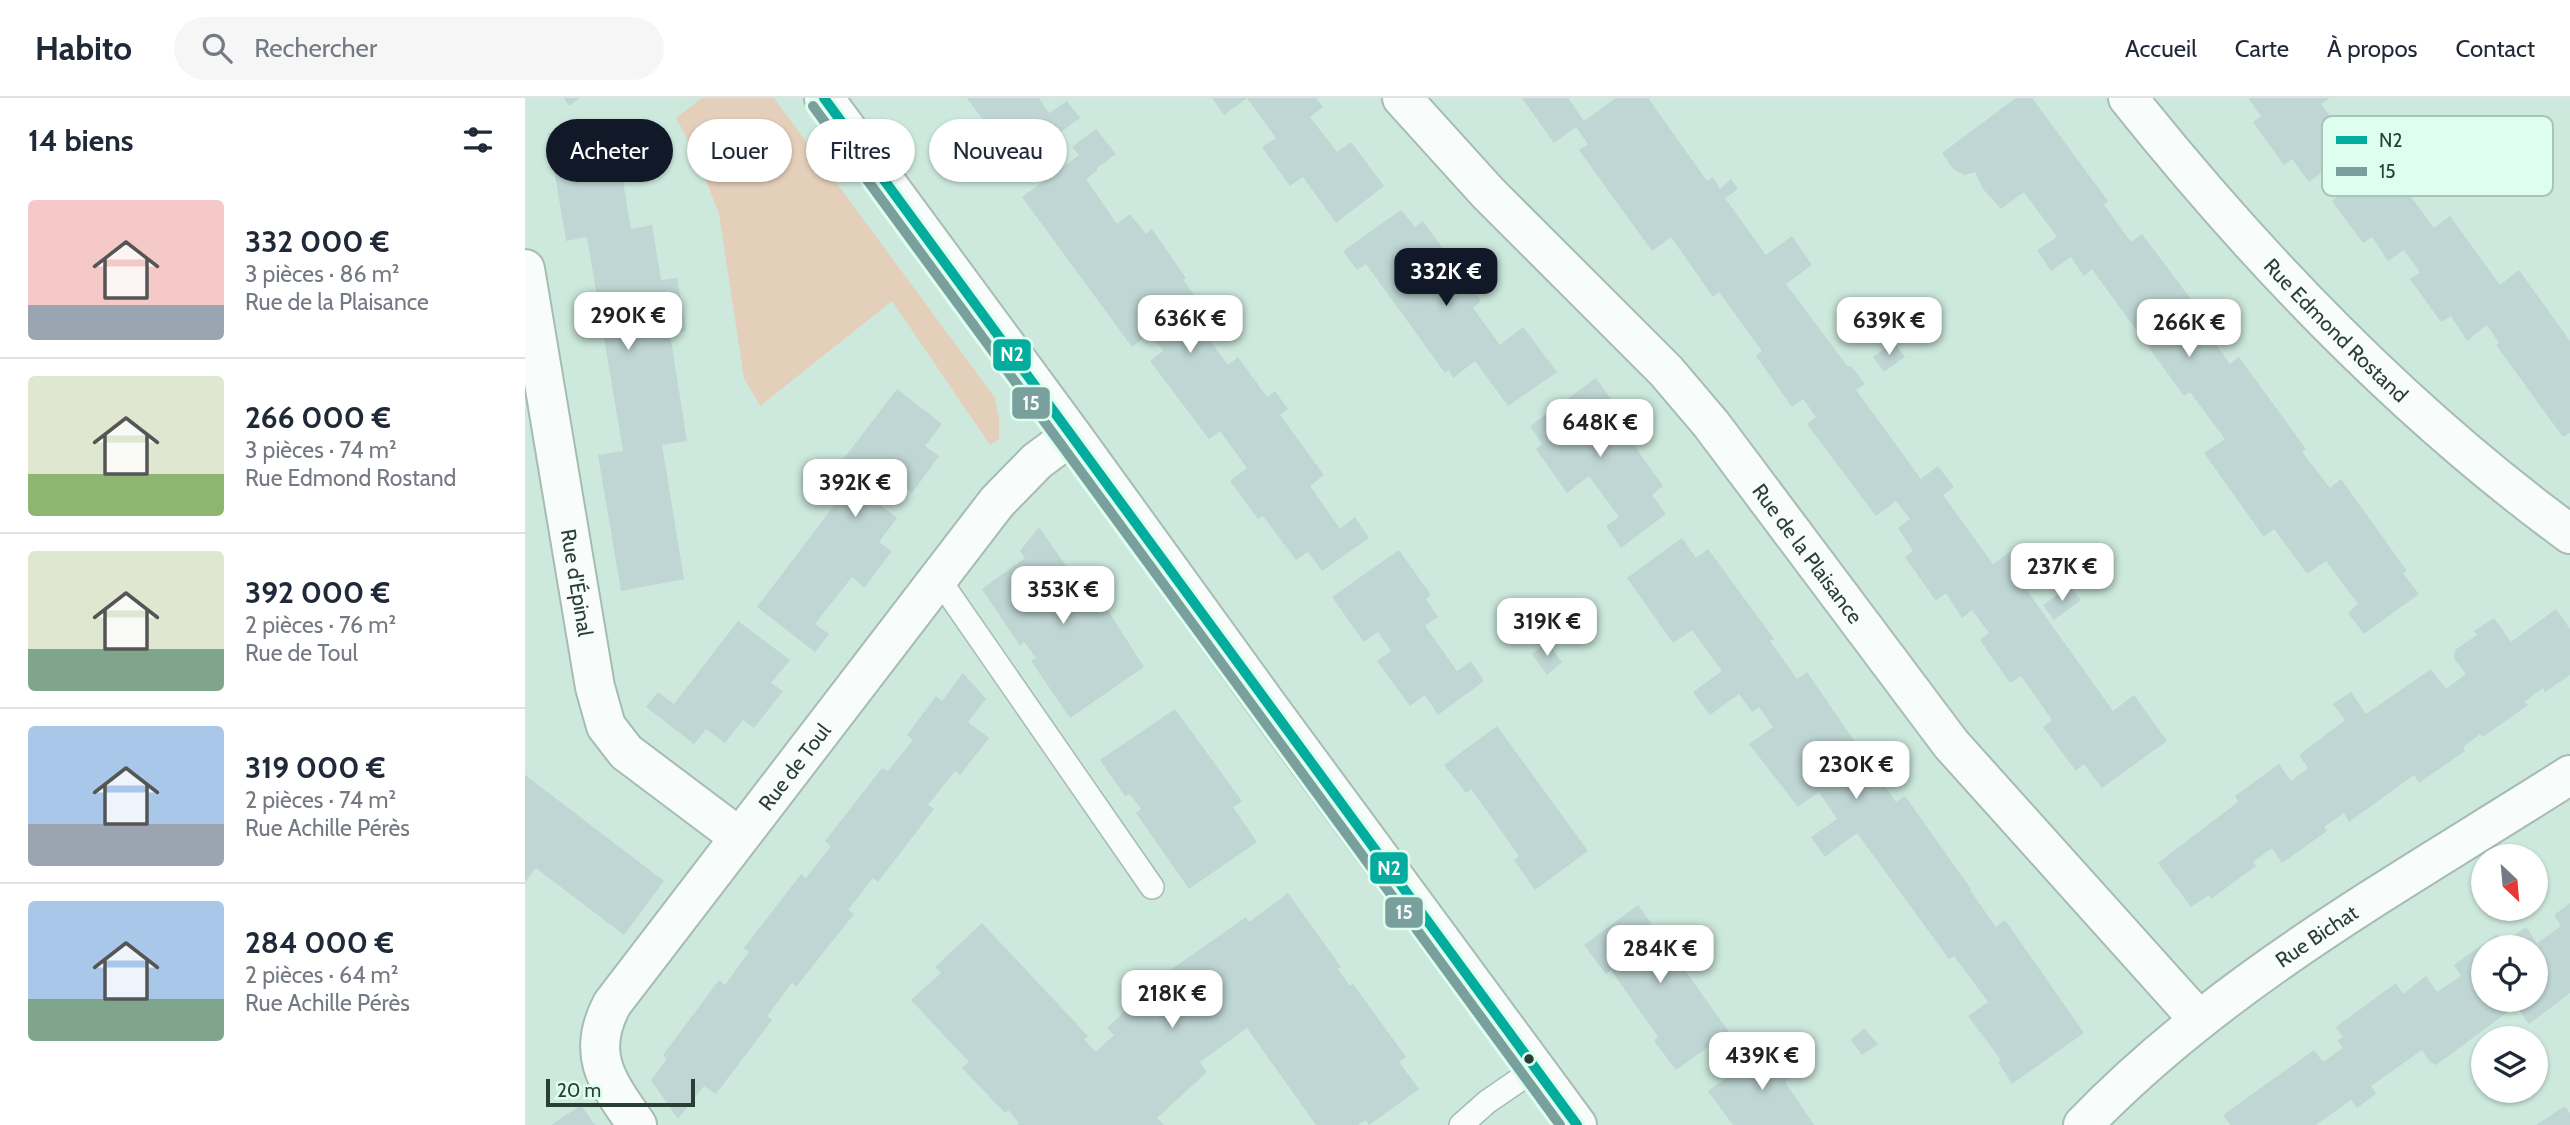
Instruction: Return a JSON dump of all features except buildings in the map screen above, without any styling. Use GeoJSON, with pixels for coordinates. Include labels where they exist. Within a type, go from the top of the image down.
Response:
{"type":"FeatureCollection","features":[{"type":"Feature","properties":{"kind":"street"},"geometry":{"type":"LineString","coordinates":[[824,98],[1291,739],[1577,1125]]}},
{"type":"Feature","properties":{"kind":"street","name":"Rue de la Plaisance"},"geometry":{"type":"LineString","coordinates":[[1402,98],[1488,193],[1666,371],[1711,424],[1951,744],[2199,1020]]}},
{"type":"Feature","properties":{"kind":"street","name":"Rue Edmond Rostand"},"geometry":{"type":"LineString","coordinates":[[2128,98],[2244,234],[2344,337],[2489,472],[2570,534]]}},
{"type":"Feature","properties":{"kind":"street","name":"Rue d'Épinal"},"geometry":{"type":"LineString","coordinates":[[525,268],[595,688],[607,726],[626,752],[739,837]]}},
{"type":"Feature","properties":{"kind":"street","name":"Rue de Toul"},"geometry":{"type":"LineString","coordinates":[[637,1125],[607,1082],[600,1061],[599,1042],[604,1019],[612,1004],[1014,482],[1072,435]]}},
{"type":"Feature","properties":{"kind":"street","name":"Rue Bichat"},"geometry":{"type":"LineString","coordinates":[[2083,1125],[2107,1099],[2199,1020],[2295,950],[2570,775]]}},
{"type":"Feature","properties":{"kind":"lane"},"geometry":{"type":"LineString","coordinates":[[938,578],[1152,887]]}},
{"type":"Feature","properties":{"kind":"lane"},"geometry":{"type":"LineString","coordinates":[[1461,1125],[1487,1102],[1535,1069]]}},
{"type":"Feature","properties":{"kind":"shaded area"},"geometry":{"type":"Polygon","coordinates":[[[702,98],[774,98],[789,119],[687,119],[687,138],[676,118],[702,98]]]}},
{"type":"Feature","properties":{"kind":"shaded area"},"geometry":{"type":"Polygon","coordinates":[[[792,122],[806,141],[806,182],[836,182],[995,398],[999,439],[990,445],[892,301],[760,406],[744,378],[719,214],[707,182],[792,182],[792,122]]]}},
{"type":"Feature","properties":{"kind":"transit line","name":"N2"},"geometry":{"type":"LineString","coordinates":[[824,98],[1577,1125]]}},
{"type":"Feature","properties":{"kind":"transit line","name":"15"},"geometry":{"type":"LineString","coordinates":[[813,106],[1560,1125]]}}]}
